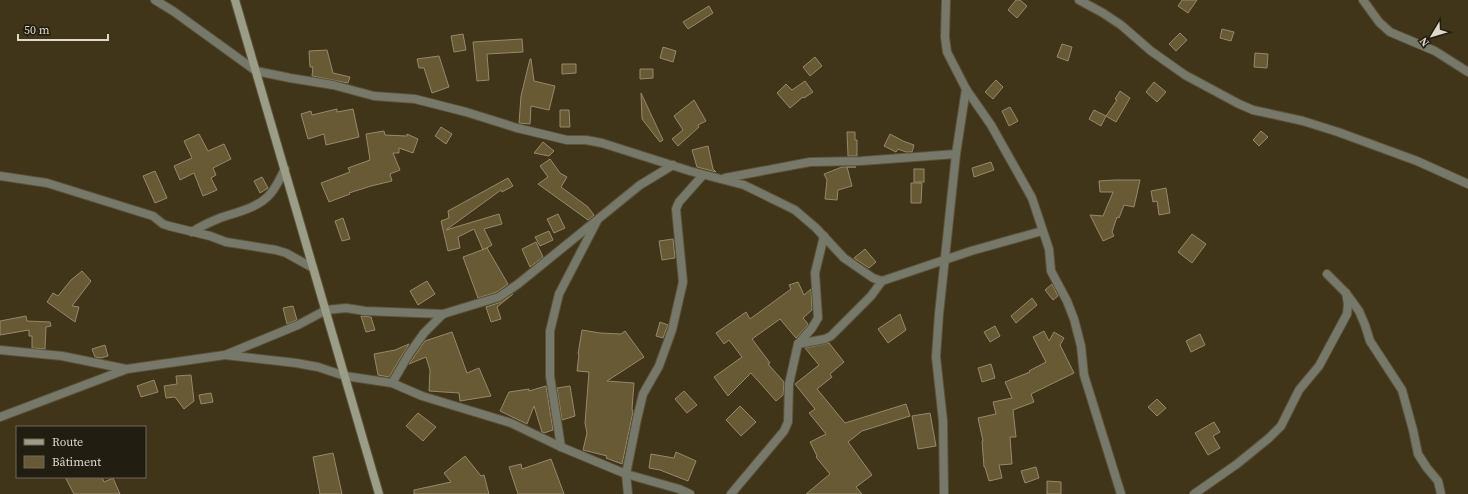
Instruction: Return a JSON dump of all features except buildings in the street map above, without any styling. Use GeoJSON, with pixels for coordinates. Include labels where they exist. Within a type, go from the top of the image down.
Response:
{"type":"FeatureCollection","features":[{"type":"Feature","properties":{"kind":"main road"},"geometry":{"type":"LineString","coordinates":[[235,0],[379,494]]}},
{"type":"Feature","properties":{"kind":"street"},"geometry":{"type":"LineString","coordinates":[[155,0],[173,11],[256,71],[333,85],[374,96],[415,99],[466,112],[517,128],[567,140],[586,140],[602,143],[703,175],[744,185],[795,210],[824,236],[844,258],[873,278],[882,281]]}},
{"type":"Feature","properties":{"kind":"street"},"geometry":{"type":"LineString","coordinates":[[946,0],[947,52],[966,89],[991,125],[1032,198],[1049,249],[1051,271],[1067,301],[1074,319],[1081,346],[1084,375],[1121,494]]}},
{"type":"Feature","properties":{"kind":"street"},"geometry":{"type":"LineString","coordinates":[[1079,0],[1121,25],[1151,51],[1186,75],[1238,104],[1253,110],[1303,121],[1338,132],[1418,161],[1468,184]]}},
{"type":"Feature","properties":{"kind":"street"},"geometry":{"type":"LineString","coordinates":[[1363,0],[1379,22],[1390,32],[1435,51],[1468,72]]}},
{"type":"Feature","properties":{"kind":"street"},"geometry":{"type":"LineString","coordinates":[[944,494],[943,421],[936,357],[939,314],[956,154],[966,89]]}},
{"type":"Feature","properties":{"kind":"street"},"geometry":{"type":"LineString","coordinates":[[722,179],[810,162],[861,161],[956,154]]}},
{"type":"Feature","properties":{"kind":"street"},"geometry":{"type":"LineString","coordinates":[[226,355],[298,325],[326,310],[346,308],[365,311],[443,314],[500,297],[640,185],[673,165]]}},
{"type":"Feature","properties":{"kind":"street"},"geometry":{"type":"LineString","coordinates":[[192,232],[205,224],[241,212],[264,199],[271,193],[285,169]]}},
{"type":"Feature","properties":{"kind":"street"},"geometry":{"type":"LineString","coordinates":[[628,494],[626,474],[636,419],[643,394],[659,366],[672,330],[683,282],[676,209],[679,202],[703,175]]}},
{"type":"Feature","properties":{"kind":"street"},"geometry":{"type":"LineString","coordinates":[[0,176],[47,183],[153,216],[168,226],[226,242],[276,250],[313,268]]}},
{"type":"Feature","properties":{"kind":"street"},"geometry":{"type":"LineString","coordinates":[[561,447],[550,376],[550,331],[558,294],[600,217]]}},
{"type":"Feature","properties":{"kind":"street"},"geometry":{"type":"LineString","coordinates":[[798,344],[825,339],[831,336],[871,296],[882,281],[945,260],[1042,231]]}},
{"type":"Feature","properties":{"kind":"street"},"geometry":{"type":"LineString","coordinates":[[731,494],[784,431],[788,422],[789,384],[798,344],[812,328],[818,318],[815,273],[824,236]]}},
{"type":"Feature","properties":{"kind":"street"},"geometry":{"type":"LineString","coordinates":[[1326,274],[1346,293],[1362,318],[1370,341],[1402,390],[1414,430],[1418,454],[1438,481],[1441,494]]}},
{"type":"Feature","properties":{"kind":"street"},"geometry":{"type":"LineString","coordinates":[[1194,494],[1237,464],[1269,438],[1281,426],[1299,390],[1319,366],[1347,314],[1348,304],[1346,293]]}},
{"type":"Feature","properties":{"kind":"street"},"geometry":{"type":"LineString","coordinates":[[392,383],[409,354],[424,333],[443,314]]}},
{"type":"Feature","properties":{"kind":"street"},"geometry":{"type":"LineString","coordinates":[[0,350],[62,356],[127,369]]}},
{"type":"Feature","properties":{"kind":"street"},"geometry":{"type":"LineString","coordinates":[[0,417],[127,369],[226,355],[296,363],[345,376],[392,383],[422,396],[511,423],[561,447],[626,474],[679,489],[690,494]]}}]}
